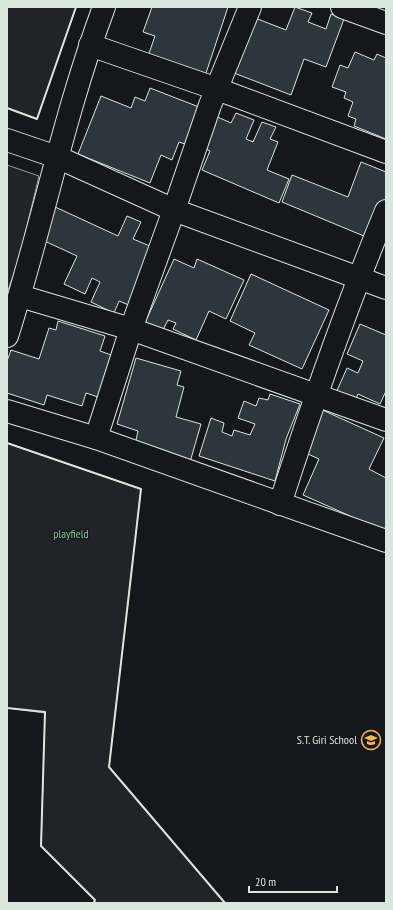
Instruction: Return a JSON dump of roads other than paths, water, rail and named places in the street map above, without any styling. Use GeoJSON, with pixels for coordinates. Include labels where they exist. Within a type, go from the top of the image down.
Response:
{"type":"FeatureCollection","features":[{"type":"Feature","properties":{"kind":"street"},"geometry":{"type":"LineString","coordinates":[[7,336],[20,296],[57,157],[90,45],[104,7]]}},
{"type":"Feature","properties":{"kind":"street"},"geometry":{"type":"LineString","coordinates":[[96,438],[131,329],[210,105],[250,7]]}},
{"type":"Feature","properties":{"kind":"street"},"geometry":{"type":"LineString","coordinates":[[342,7],[386,23]]}},
{"type":"Feature","properties":{"kind":"street"},"geometry":{"type":"LineString","coordinates":[[90,45],[217,89],[386,152]]}},
{"type":"Feature","properties":{"kind":"street"},"geometry":{"type":"LineString","coordinates":[[7,140],[57,157],[174,210],[386,288]]}},
{"type":"Feature","properties":{"kind":"street"},"geometry":{"type":"LineString","coordinates":[[280,504],[316,395],[358,278],[386,211]]}},
{"type":"Feature","properties":{"kind":"street"},"geometry":{"type":"LineString","coordinates":[[20,296],[131,329],[386,420]]}},
{"type":"Feature","properties":{"kind":"street"},"geometry":{"type":"LineString","coordinates":[[7,411],[96,438],[386,541]]}},
{"type":"Feature","properties":{"kind":"place","name":"S.T. Giri School"},"geometry":{"type":"Point","coordinates":[371,740]}},
{"type":"Feature","properties":{"kind":"park label","name":"playfield"},"geometry":{"type":"Point","coordinates":[71,534]}}]}
